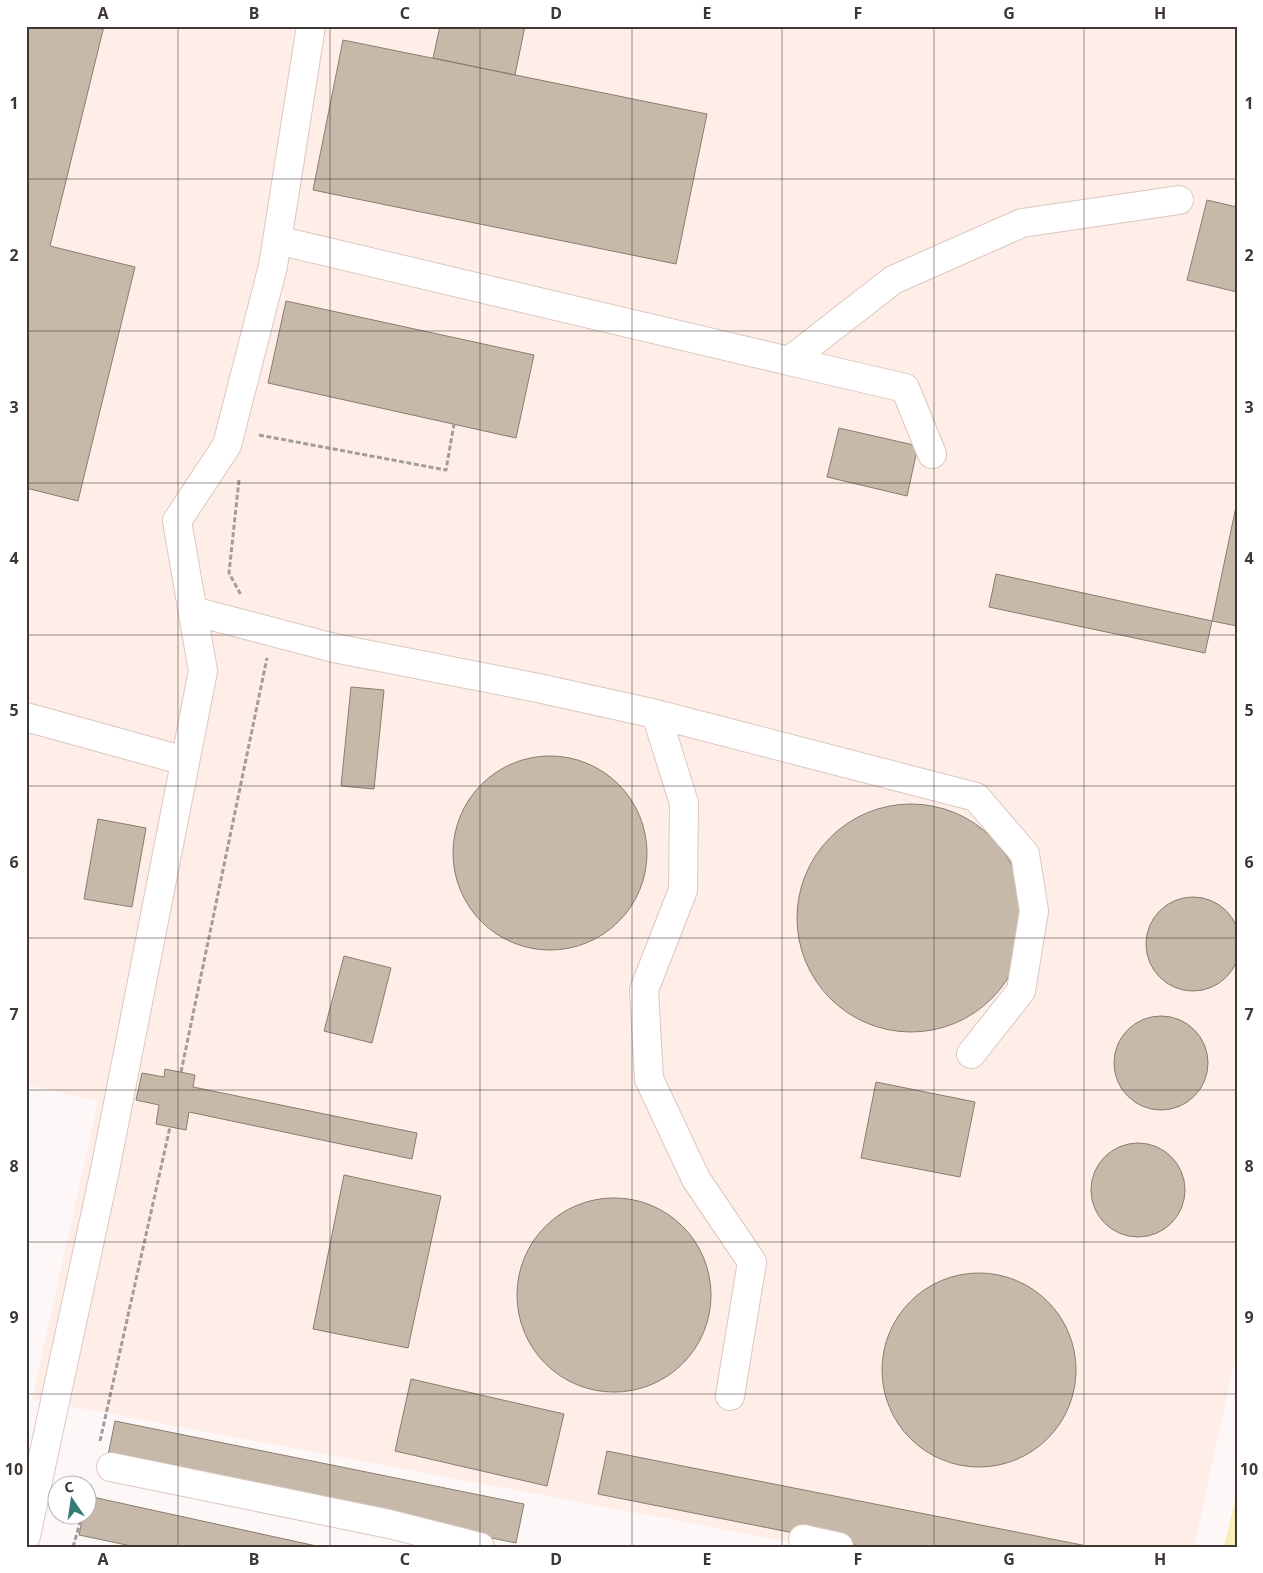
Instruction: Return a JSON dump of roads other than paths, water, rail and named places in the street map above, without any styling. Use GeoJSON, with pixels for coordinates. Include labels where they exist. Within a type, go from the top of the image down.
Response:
{"type":"FeatureCollection","features":[{"type":"Feature","properties":{"kind":"lane"},"geometry":{"type":"LineString","coordinates":[[26,1536],[105,1170],[203,671],[177,521],[227,445],[273,266],[311,26]]}},
{"type":"Feature","properties":{"kind":"lane"},"geometry":{"type":"LineString","coordinates":[[789,361],[893,280],[1022,224],[1178,200]]}},
{"type":"Feature","properties":{"kind":"lane"},"geometry":{"type":"LineString","coordinates":[[277,240],[905,388],[932,454]]}},
{"type":"Feature","properties":{"kind":"lane"},"geometry":{"type":"LineString","coordinates":[[193,611],[334,648],[538,688],[656,714],[976,797],[1024,854],[1034,911],[1021,991],[970,1054]]}},
{"type":"Feature","properties":{"kind":"lane"},"geometry":{"type":"LineString","coordinates":[[656,714],[684,804],[684,890],[644,990],[650,1079],[696,1179],[752,1262],[730,1396]]}},
{"type":"Feature","properties":{"kind":"lane"},"geometry":{"type":"LineString","coordinates":[[26,717],[185,760]]}},
{"type":"Feature","properties":{"kind":"lane"},"geometry":{"type":"LineString","coordinates":[[101,1463],[389,1524],[480,1547]]}},
{"type":"Feature","properties":{"kind":"lane"},"geometry":{"type":"LineString","coordinates":[[803,1539],[839,1547]]}}]}
